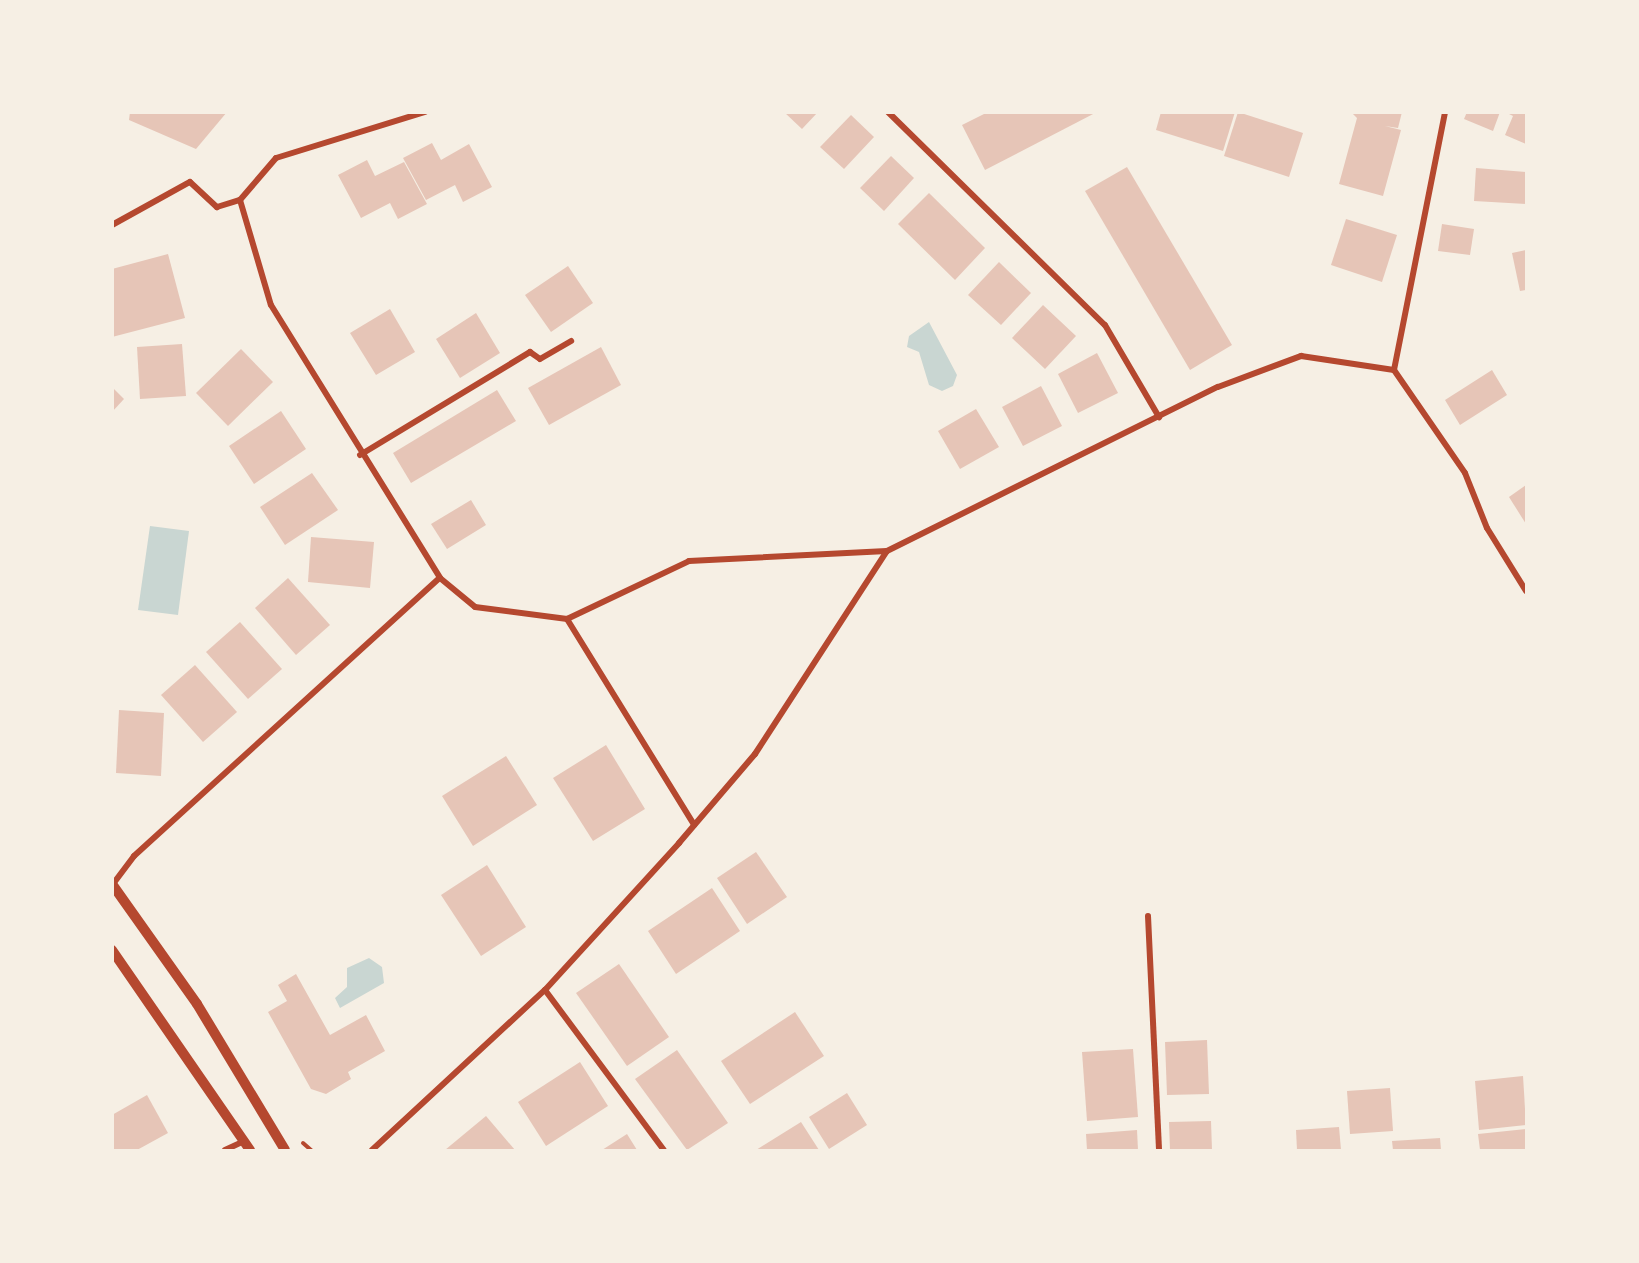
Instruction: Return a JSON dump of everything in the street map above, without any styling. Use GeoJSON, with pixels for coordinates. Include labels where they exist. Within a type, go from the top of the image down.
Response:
{"type":"FeatureCollection","features":[{"type":"Feature","properties":{"kind":"street"},"geometry":{"type":"LineString","coordinates":[[112,225],[190,182],[217,207],[240,200],[276,158],[425,112]]}},
{"type":"Feature","properties":{"kind":"street"},"geometry":{"type":"LineString","coordinates":[[888,112],[1105,325],[1159,417]]}},
{"type":"Feature","properties":{"kind":"street"},"geometry":{"type":"LineString","coordinates":[[1445,112],[1394,370],[1465,473],[1487,528],[1527,591]]}},
{"type":"Feature","properties":{"kind":"street"},"geometry":{"type":"LineString","coordinates":[[240,200],[271,305],[360,455],[440,578],[475,607],[567,619],[689,561],[887,551],[1159,417],[1301,356],[1394,370]]}},
{"type":"Feature","properties":{"kind":"street"},"geometry":{"type":"LineString","coordinates":[[360,455],[530,352],[540,358],[571,341]]}},
{"type":"Feature","properties":{"kind":"street"},"geometry":{"type":"LineString","coordinates":[[372,1150],[545,990],[694,825],[755,754],[887,551]]}},
{"type":"Feature","properties":{"kind":"street"},"geometry":{"type":"LineString","coordinates":[[285,1150],[197,1004],[113,884],[134,856],[440,578]]}},
{"type":"Feature","properties":{"kind":"street"},"geometry":{"type":"LineString","coordinates":[[567,619],[694,825]]}},
{"type":"Feature","properties":{"kind":"street"},"geometry":{"type":"LineString","coordinates":[[1148,916],[1159,1150]]}},
{"type":"Feature","properties":{"kind":"street"},"geometry":{"type":"LineString","coordinates":[[112,950],[247,1146],[225,1150]]}},
{"type":"Feature","properties":{"kind":"street"},"geometry":{"type":"LineString","coordinates":[[545,990],[664,1150]]}},
{"type":"Feature","properties":{"kind":"shaded area"},"geometry":{"type":"Polygon","coordinates":[[[929,322],[957,375],[953,386],[942,391],[929,385],[919,352],[907,347],[909,336],[929,322]]]}},
{"type":"Feature","properties":{"kind":"shaded area"},"geometry":{"type":"Polygon","coordinates":[[[150,526],[189,531],[178,615],[138,610],[150,526]]]}},
{"type":"Feature","properties":{"kind":"shaded area"},"geometry":{"type":"Polygon","coordinates":[[[369,958],[382,967],[384,983],[340,1008],[335,998],[347,987],[347,968],[369,958]]]}},
{"type":"Feature","properties":{"kind":"building"},"geometry":{"type":"Polygon","coordinates":[[[130,112],[227,112],[196,149],[129,120],[130,112]]]}},
{"type":"Feature","properties":{"kind":"building"},"geometry":{"type":"Polygon","coordinates":[[[784,112],[818,112],[802,129],[784,112]]]}},
{"type":"Feature","properties":{"kind":"building"},"geometry":{"type":"Polygon","coordinates":[[[988,112],[1097,112],[985,170],[962,125],[988,112]]]}},
{"type":"Feature","properties":{"kind":"building"},"geometry":{"type":"Polygon","coordinates":[[[1161,112],[1235,112],[1223,151],[1156,130],[1161,112]]]}},
{"type":"Feature","properties":{"kind":"building"},"geometry":{"type":"Polygon","coordinates":[[[1238,112],[1303,133],[1289,177],[1224,156],[1238,112]]]}},
{"type":"Feature","properties":{"kind":"building"},"geometry":{"type":"Polygon","coordinates":[[[1351,112],[1402,112],[1398,128],[1385,126],[1401,130],[1383,196],[1339,184],[1357,118],[1351,112]]]}},
{"type":"Feature","properties":{"kind":"building"},"geometry":{"type":"Polygon","coordinates":[[[1467,112],[1500,112],[1493,131],[1464,119],[1467,112]]]}},
{"type":"Feature","properties":{"kind":"building"},"geometry":{"type":"Polygon","coordinates":[[[1505,112],[1526,112],[1526,144],[1505,135],[1513,116],[1505,112]]]}},
{"type":"Feature","properties":{"kind":"building"},"geometry":{"type":"Polygon","coordinates":[[[851,115],[874,137],[844,169],[820,147],[851,115]]]}},
{"type":"Feature","properties":{"kind":"building"},"geometry":{"type":"Polygon","coordinates":[[[432,143],[441,160],[469,144],[492,187],[463,202],[455,185],[426,200],[403,158],[432,143]]]}},
{"type":"Feature","properties":{"kind":"building"},"geometry":{"type":"Polygon","coordinates":[[[891,156],[914,178],[884,211],[860,188],[891,156]]]}},
{"type":"Feature","properties":{"kind":"building"},"geometry":{"type":"Polygon","coordinates":[[[367,160],[375,176],[404,162],[427,204],[398,219],[390,203],[361,218],[338,175],[367,160]]]}},
{"type":"Feature","properties":{"kind":"building"},"geometry":{"type":"Polygon","coordinates":[[[1127,167],[1232,345],[1190,370],[1085,191],[1127,167]]]}},
{"type":"Feature","properties":{"kind":"building"},"geometry":{"type":"Polygon","coordinates":[[[1476,168],[1526,172],[1526,204],[1474,201],[1476,168]]]}},
{"type":"Feature","properties":{"kind":"building"},"geometry":{"type":"Polygon","coordinates":[[[929,193],[985,248],[955,280],[898,224],[929,193]]]}},
{"type":"Feature","properties":{"kind":"building"},"geometry":{"type":"Polygon","coordinates":[[[1346,219],[1397,235],[1382,282],[1331,265],[1346,219]]]}},
{"type":"Feature","properties":{"kind":"building"},"geometry":{"type":"Polygon","coordinates":[[[1442,224],[1474,229],[1470,255],[1438,251],[1442,224]]]}},
{"type":"Feature","properties":{"kind":"building"},"geometry":{"type":"Polygon","coordinates":[[[1526,250],[1526,290],[1520,291],[1512,253],[1526,250]]]}},
{"type":"Feature","properties":{"kind":"building"},"geometry":{"type":"Polygon","coordinates":[[[168,254],[185,318],[112,337],[112,269],[168,254]]]}},
{"type":"Feature","properties":{"kind":"building"},"geometry":{"type":"Polygon","coordinates":[[[999,262],[1031,293],[1001,325],[968,295],[999,262]]]}},
{"type":"Feature","properties":{"kind":"building"},"geometry":{"type":"Polygon","coordinates":[[[568,266],[593,303],[551,332],[525,295],[568,266]]]}},
{"type":"Feature","properties":{"kind":"building"},"geometry":{"type":"Polygon","coordinates":[[[1043,305],[1076,336],[1045,369],[1012,338],[1043,305]]]}},
{"type":"Feature","properties":{"kind":"building"},"geometry":{"type":"Polygon","coordinates":[[[390,309],[415,352],[376,375],[350,333],[390,309]]]}},
{"type":"Feature","properties":{"kind":"building"},"geometry":{"type":"Polygon","coordinates":[[[476,313],[500,353],[460,378],[436,339],[476,313]]]}},
{"type":"Feature","properties":{"kind":"building"},"geometry":{"type":"Polygon","coordinates":[[[182,344],[186,396],[140,399],[137,347],[182,344]]]}},
{"type":"Feature","properties":{"kind":"building"},"geometry":{"type":"Polygon","coordinates":[[[601,347],[621,385],[549,425],[528,388],[601,347]]]}},
{"type":"Feature","properties":{"kind":"building"},"geometry":{"type":"Polygon","coordinates":[[[241,349],[273,382],[228,426],[196,393],[241,349]]]}},
{"type":"Feature","properties":{"kind":"building"},"geometry":{"type":"Polygon","coordinates":[[[1097,353],[1118,393],[1078,413],[1058,374],[1097,353]]]}},
{"type":"Feature","properties":{"kind":"building"},"geometry":{"type":"Polygon","coordinates":[[[1492,370],[1507,395],[1460,425],[1445,400],[1492,370]]]}},
{"type":"Feature","properties":{"kind":"building"},"geometry":{"type":"Polygon","coordinates":[[[1041,386],[1062,426],[1023,446],[1002,407],[1041,386]]]}},
{"type":"Feature","properties":{"kind":"building"},"geometry":{"type":"Polygon","coordinates":[[[112,387],[124,399],[112,412],[112,387]]]}},
{"type":"Feature","properties":{"kind":"building"},"geometry":{"type":"Polygon","coordinates":[[[497,390],[516,421],[411,483],[393,453],[497,390]]]}},
{"type":"Feature","properties":{"kind":"building"},"geometry":{"type":"Polygon","coordinates":[[[976,409],[999,447],[960,469],[938,431],[976,409]]]}},
{"type":"Feature","properties":{"kind":"building"},"geometry":{"type":"Polygon","coordinates":[[[281,411],[306,449],[254,484],[229,446],[281,411]]]}},
{"type":"Feature","properties":{"kind":"building"},"geometry":{"type":"Polygon","coordinates":[[[312,473],[338,510],[285,545],[260,507],[312,473]]]}},
{"type":"Feature","properties":{"kind":"building"},"geometry":{"type":"Polygon","coordinates":[[[1526,485],[1526,524],[1509,497],[1526,485]]]}},
{"type":"Feature","properties":{"kind":"building"},"geometry":{"type":"Polygon","coordinates":[[[471,500],[486,525],[447,549],[431,524],[471,500]]]}},
{"type":"Feature","properties":{"kind":"building"},"geometry":{"type":"Polygon","coordinates":[[[311,537],[374,542],[370,588],[308,582],[311,537]]]}},
{"type":"Feature","properties":{"kind":"building"},"geometry":{"type":"Polygon","coordinates":[[[288,578],[330,625],[296,655],[255,608],[288,578]]]}},
{"type":"Feature","properties":{"kind":"building"},"geometry":{"type":"Polygon","coordinates":[[[240,622],[282,669],[248,699],[206,652],[240,622]]]}},
{"type":"Feature","properties":{"kind":"building"},"geometry":{"type":"Polygon","coordinates":[[[195,665],[237,712],[203,742],[161,695],[195,665]]]}},
{"type":"Feature","properties":{"kind":"building"},"geometry":{"type":"Polygon","coordinates":[[[119,710],[164,713],[161,776],[116,773],[119,710]]]}},
{"type":"Feature","properties":{"kind":"building"},"geometry":{"type":"Polygon","coordinates":[[[606,745],[645,809],[593,841],[553,778],[606,745]]]}},
{"type":"Feature","properties":{"kind":"building"},"geometry":{"type":"Polygon","coordinates":[[[506,756],[537,805],[473,846],[442,796],[506,756]]]}},
{"type":"Feature","properties":{"kind":"building"},"geometry":{"type":"Polygon","coordinates":[[[756,852],[787,897],[747,924],[717,878],[756,852]]]}},
{"type":"Feature","properties":{"kind":"building"},"geometry":{"type":"Polygon","coordinates":[[[487,865],[526,927],[481,956],[441,895],[487,865]]]}},
{"type":"Feature","properties":{"kind":"building"},"geometry":{"type":"Polygon","coordinates":[[[712,888],[740,931],[676,974],[648,931],[712,888]]]}},
{"type":"Feature","properties":{"kind":"building"},"geometry":{"type":"Polygon","coordinates":[[[619,964],[669,1037],[627,1066],[576,993],[619,964]]]}},
{"type":"Feature","properties":{"kind":"building"},"geometry":{"type":"Polygon","coordinates":[[[296,974],[330,1035],[366,1015],[385,1051],[348,1072],[351,1079],[326,1094],[311,1089],[268,1012],[287,1001],[278,985],[296,974]]]}},
{"type":"Feature","properties":{"kind":"building"},"geometry":{"type":"Polygon","coordinates":[[[795,1012],[824,1056],[750,1104],[721,1061],[795,1012]]]}},
{"type":"Feature","properties":{"kind":"building"},"geometry":{"type":"Polygon","coordinates":[[[1207,1040],[1209,1094],[1167,1095],[1165,1042],[1207,1040]]]}},
{"type":"Feature","properties":{"kind":"building"},"geometry":{"type":"Polygon","coordinates":[[[1133,1049],[1138,1117],[1087,1121],[1082,1052],[1133,1049]]]}},
{"type":"Feature","properties":{"kind":"building"},"geometry":{"type":"Polygon","coordinates":[[[677,1050],[728,1123],[687,1150],[635,1079],[677,1050]]]}},
{"type":"Feature","properties":{"kind":"building"},"geometry":{"type":"Polygon","coordinates":[[[580,1062],[608,1106],[546,1146],[518,1102],[580,1062]]]}},
{"type":"Feature","properties":{"kind":"building"},"geometry":{"type":"Polygon","coordinates":[[[1523,1076],[1526,1125],[1479,1130],[1475,1081],[1523,1076]]]}},
{"type":"Feature","properties":{"kind":"building"},"geometry":{"type":"Polygon","coordinates":[[[1390,1088],[1393,1131],[1350,1134],[1347,1091],[1390,1088]]]}},
{"type":"Feature","properties":{"kind":"building"},"geometry":{"type":"Polygon","coordinates":[[[847,1093],[867,1125],[829,1149],[809,1117],[847,1093]]]}},
{"type":"Feature","properties":{"kind":"building"},"geometry":{"type":"Polygon","coordinates":[[[147,1095],[168,1133],[137,1150],[113,1150],[112,1115],[147,1095]]]}},
{"type":"Feature","properties":{"kind":"building"},"geometry":{"type":"Polygon","coordinates":[[[486,1116],[515,1150],[445,1150],[486,1116]]]}},
{"type":"Feature","properties":{"kind":"building"},"geometry":{"type":"Polygon","coordinates":[[[1211,1121],[1212,1150],[1170,1150],[1169,1122],[1211,1121]]]}},
{"type":"Feature","properties":{"kind":"building"},"geometry":{"type":"Polygon","coordinates":[[[801,1122],[819,1150],[756,1150],[801,1122]]]}},
{"type":"Feature","properties":{"kind":"building"},"geometry":{"type":"Polygon","coordinates":[[[1339,1127],[1341,1150],[1297,1150],[1296,1130],[1339,1127]]]}},
{"type":"Feature","properties":{"kind":"building"},"geometry":{"type":"Polygon","coordinates":[[[1526,1129],[1526,1150],[1480,1150],[1478,1134],[1526,1129]]]}},
{"type":"Feature","properties":{"kind":"building"},"geometry":{"type":"Polygon","coordinates":[[[1137,1130],[1138,1150],[1087,1150],[1086,1134],[1137,1130]]]}},
{"type":"Feature","properties":{"kind":"building"},"geometry":{"type":"Polygon","coordinates":[[[627,1134],[637,1150],[602,1150],[627,1134]]]}},
{"type":"Feature","properties":{"kind":"building"},"geometry":{"type":"Polygon","coordinates":[[[1440,1138],[1441,1150],[1393,1150],[1392,1141],[1440,1138]]]}}]}
